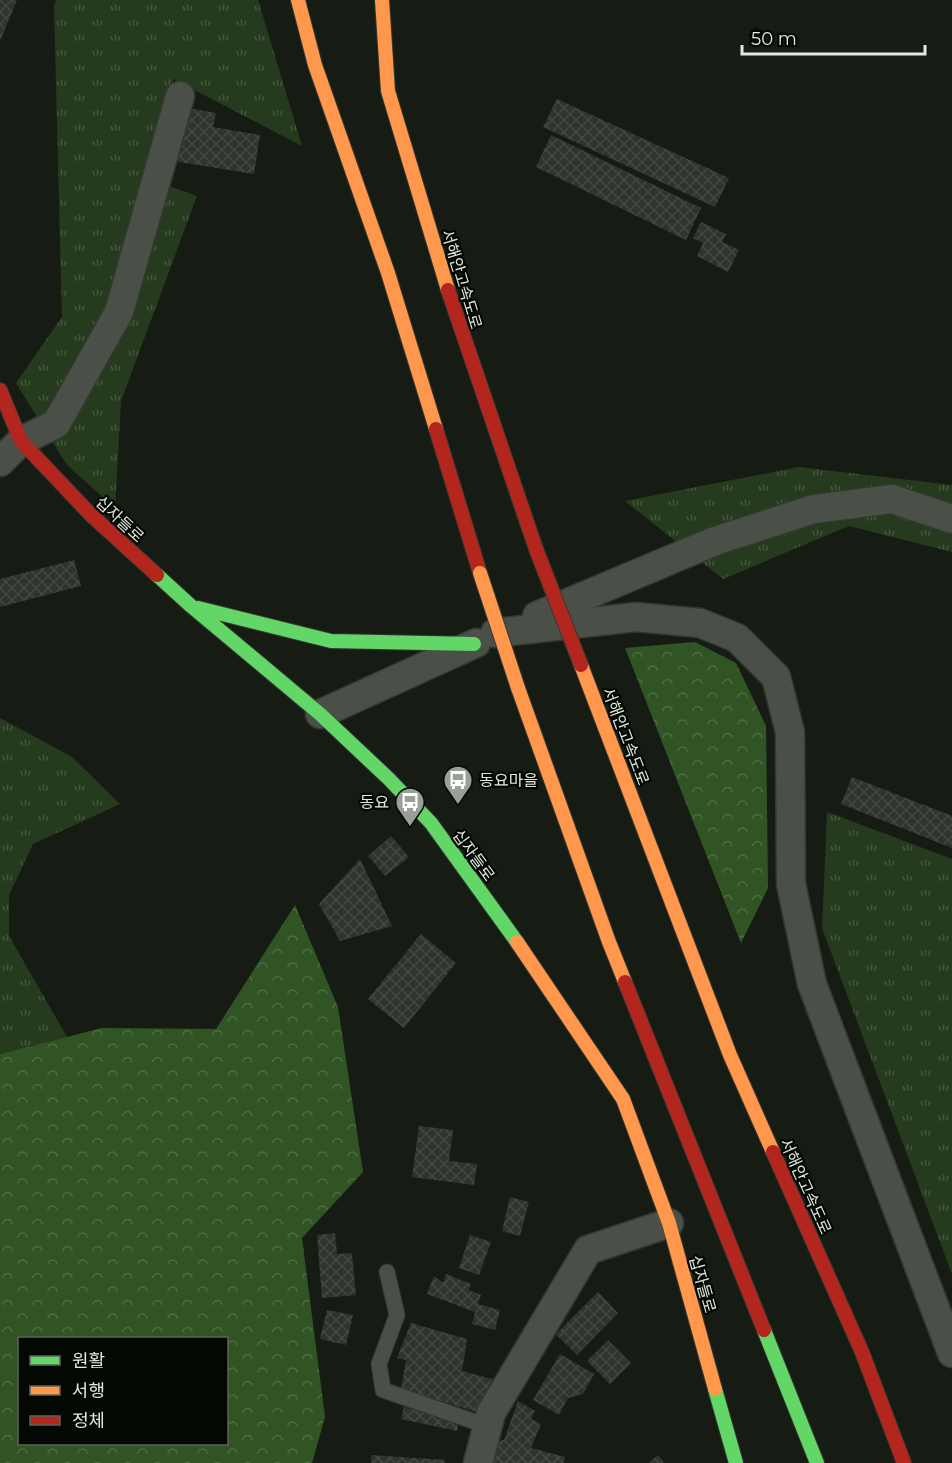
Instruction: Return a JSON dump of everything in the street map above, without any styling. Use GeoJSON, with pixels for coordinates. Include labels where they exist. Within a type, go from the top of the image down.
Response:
{"type":"FeatureCollection","features":[{"type":"Feature","properties":{"kind":"main road"},"geometry":{"type":"LineString","coordinates":[[290,0],[315,64],[388,273],[480,573],[518,688],[609,942],[817,1463]]}},
{"type":"Feature","properties":{"kind":"main road"},"geometry":{"type":"LineString","coordinates":[[298,0],[315,64]]}},
{"type":"Feature","properties":{"kind":"main road","name":"서해안고속도로"},"geometry":{"type":"LineString","coordinates":[[382,0],[388,92],[451,302],[536,549],[730,1055],[862,1352],[904,1463]]}},
{"type":"Feature","properties":{"kind":"main road","name":"십자들로"},"geometry":{"type":"LineString","coordinates":[[0,390],[21,441],[91,515],[191,606],[320,714],[389,779],[431,823],[520,947],[623,1099],[669,1223],[736,1463]]}},
{"type":"Feature","properties":{"kind":"main road"},"geometry":{"type":"LineString","coordinates":[[191,606],[332,641],[485,639]]}},
{"type":"Feature","properties":{"kind":"street"},"geometry":{"type":"LineString","coordinates":[[0,462],[21,441],[56,424],[119,312],[180,96]]}},
{"type":"Feature","properties":{"kind":"street"},"geometry":{"type":"LineString","coordinates":[[320,714],[485,639],[715,541],[814,509],[892,499],[952,519]]}},
{"type":"Feature","properties":{"kind":"street"},"geometry":{"type":"LineString","coordinates":[[485,639],[636,617],[700,623],[736,638],[776,677],[790,732],[791,884],[812,984],[952,1353]]}},
{"type":"Feature","properties":{"kind":"street"},"geometry":{"type":"LineString","coordinates":[[478,1463],[491,1413],[588,1250],[669,1223]]}},
{"type":"Feature","properties":{"kind":"lane"},"geometry":{"type":"LineString","coordinates":[[387,1272],[397,1315],[379,1364],[383,1390],[487,1426]]}},
{"type":"Feature","properties":{"kind":"green space"},"geometry":{"type":"Polygon","coordinates":[[[56,0],[258,0],[302,146],[173,79],[166,185],[197,196],[121,401],[115,508],[67,465],[16,383],[62,317],[54,5],[56,0]]]}},
{"type":"Feature","properties":{"kind":"green space"},"geometry":{"type":"Polygon","coordinates":[[[799,467],[952,485],[952,552],[849,526],[723,579],[625,501],[799,467]]]}},
{"type":"Feature","properties":{"kind":"green space"},"geometry":{"type":"Polygon","coordinates":[[[695,642],[736,663],[766,726],[768,888],[741,943],[625,648],[695,642]]]}},
{"type":"Feature","properties":{"kind":"green space"},"geometry":{"type":"Polygon","coordinates":[[[0,718],[72,757],[120,804],[33,844],[9,895],[9,936],[67,1037],[0,1054],[0,718]]]}},
{"type":"Feature","properties":{"kind":"green space"},"geometry":{"type":"Polygon","coordinates":[[[827,812],[952,859],[952,1274],[822,928],[827,812]]]}},
{"type":"Feature","properties":{"kind":"green space"},"geometry":{"type":"Polygon","coordinates":[[[295,905],[338,1007],[363,1172],[302,1238],[325,1417],[312,1463],[0,1463],[0,1054],[102,1028],[216,1029],[295,905]]]}},
{"type":"Feature","properties":{"kind":"building"},"geometry":{"type":"Polygon","coordinates":[[[0,0],[17,0],[0,41],[0,0]]]}},
{"type":"Feature","properties":{"kind":"building"},"geometry":{"type":"Polygon","coordinates":[[[557,99],[729,178],[715,207],[543,127],[557,99]]]}},
{"type":"Feature","properties":{"kind":"building"},"geometry":{"type":"Polygon","coordinates":[[[182,107],[216,113],[213,127],[260,135],[254,174],[173,161],[182,107]]]}},
{"type":"Feature","properties":{"kind":"building"},"geometry":{"type":"Polygon","coordinates":[[[551,135],[701,208],[686,240],[536,167],[551,135]]]}},
{"type":"Feature","properties":{"kind":"building"},"geometry":{"type":"Polygon","coordinates":[[[701,222],[726,234],[722,242],[739,250],[728,272],[697,256],[703,243],[693,238],[701,222]]]}},
{"type":"Feature","properties":{"kind":"building"},"geometry":{"type":"Polygon","coordinates":[[[74,560],[81,586],[0,607],[0,579],[74,560]]]}},
{"type":"Feature","properties":{"kind":"building"},"geometry":{"type":"Polygon","coordinates":[[[852,777],[952,816],[952,848],[841,804],[852,777]]]}},
{"type":"Feature","properties":{"kind":"building"},"geometry":{"type":"Polygon","coordinates":[[[391,836],[409,857],[385,876],[368,856],[391,836]]]}},
{"type":"Feature","properties":{"kind":"building"},"geometry":{"type":"Polygon","coordinates":[[[360,859],[392,926],[340,941],[319,904],[360,859]]]}},
{"type":"Feature","properties":{"kind":"building"},"geometry":{"type":"Polygon","coordinates":[[[421,934],[456,963],[404,1028],[368,999],[421,934]]]}},
{"type":"Feature","properties":{"kind":"building"},"geometry":{"type":"Polygon","coordinates":[[[419,1126],[453,1130],[449,1161],[477,1164],[474,1185],[412,1177],[419,1126]]]}},
{"type":"Feature","properties":{"kind":"building"},"geometry":{"type":"Polygon","coordinates":[[[510,1197],[529,1202],[520,1236],[502,1231],[510,1197]]]}},
{"type":"Feature","properties":{"kind":"building"},"geometry":{"type":"Polygon","coordinates":[[[335,1233],[337,1254],[352,1253],[356,1295],[322,1298],[317,1235],[335,1233]]]}},
{"type":"Feature","properties":{"kind":"building"},"geometry":{"type":"Polygon","coordinates":[[[470,1235],[491,1242],[479,1275],[459,1268],[470,1235]]]}},
{"type":"Feature","properties":{"kind":"building"},"geometry":{"type":"Polygon","coordinates":[[[446,1274],[471,1284],[469,1290],[481,1295],[478,1304],[500,1310],[495,1330],[472,1324],[475,1312],[427,1294],[434,1276],[443,1283],[446,1274]]]}},
{"type":"Feature","properties":{"kind":"building"},"geometry":{"type":"Polygon","coordinates":[[[598,1292],[618,1313],[577,1355],[556,1334],[598,1292]]]}},
{"type":"Feature","properties":{"kind":"building"},"geometry":{"type":"Polygon","coordinates":[[[327,1310],[353,1315],[346,1345],[320,1339],[327,1310]]]}},
{"type":"Feature","properties":{"kind":"building"},"geometry":{"type":"Polygon","coordinates":[[[411,1323],[467,1339],[462,1371],[492,1379],[480,1413],[401,1389],[406,1360],[397,1358],[411,1323]]]}},
{"type":"Feature","properties":{"kind":"building"},"geometry":{"type":"Polygon","coordinates":[[[608,1340],[631,1363],[610,1384],[587,1361],[608,1340]]]}},
{"type":"Feature","properties":{"kind":"building"},"geometry":{"type":"Polygon","coordinates":[[[560,1354],[594,1374],[583,1394],[568,1398],[559,1415],[533,1400],[560,1354]]]}},
{"type":"Feature","properties":{"kind":"building"},"geometry":{"type":"Polygon","coordinates":[[[518,1401],[535,1411],[531,1419],[541,1424],[531,1448],[565,1457],[564,1463],[490,1463],[494,1441],[504,1440],[518,1401]]]}},
{"type":"Feature","properties":{"kind":"building"},"geometry":{"type":"Polygon","coordinates":[[[404,1407],[459,1419],[457,1431],[401,1419],[404,1407]]]}},
{"type":"Feature","properties":{"kind":"building"},"geometry":{"type":"Polygon","coordinates":[[[371,1455],[445,1460],[445,1463],[371,1463],[371,1455]]]}},
{"type":"Feature","properties":{"kind":"building"},"geometry":{"type":"Polygon","coordinates":[[[658,1455],[664,1463],[649,1463],[658,1455]]]}},
{"type":"Feature","properties":{"kind":"traffic: fast"},"geometry":{"type":"LineString","coordinates":[[157,575],[320,714],[389,779],[431,823],[517,942]]}},
{"type":"Feature","properties":{"kind":"traffic: fast"},"geometry":{"type":"LineString","coordinates":[[198,608],[331,641],[474,644]]}},
{"type":"Feature","properties":{"kind":"traffic: fast"},"geometry":{"type":"LineString","coordinates":[[764,1330],[817,1463]]}},
{"type":"Feature","properties":{"kind":"traffic: fast"},"geometry":{"type":"LineString","coordinates":[[715,1389],[736,1463]]}},
{"type":"Feature","properties":{"kind":"traffic: slow"},"geometry":{"type":"LineString","coordinates":[[298,0],[315,65],[388,273],[436,429]]}},
{"type":"Feature","properties":{"kind":"traffic: slow"},"geometry":{"type":"LineString","coordinates":[[382,0],[388,91],[448,290]]}},
{"type":"Feature","properties":{"kind":"traffic: slow"},"geometry":{"type":"LineString","coordinates":[[480,573],[518,688]]}},
{"type":"Feature","properties":{"kind":"traffic: slow"},"geometry":{"type":"LineString","coordinates":[[581,665],[730,1055],[773,1152]]}},
{"type":"Feature","properties":{"kind":"traffic: slow"},"geometry":{"type":"LineString","coordinates":[[518,688],[625,982]]}},
{"type":"Feature","properties":{"kind":"traffic: slow"},"geometry":{"type":"LineString","coordinates":[[517,942],[623,1099],[669,1223],[715,1389]]}},
{"type":"Feature","properties":{"kind":"traffic: jam"},"geometry":{"type":"LineString","coordinates":[[448,290],[536,549]]}},
{"type":"Feature","properties":{"kind":"traffic: jam"},"geometry":{"type":"LineString","coordinates":[[0,390],[21,441],[91,515],[157,575]]}},
{"type":"Feature","properties":{"kind":"traffic: jam"},"geometry":{"type":"LineString","coordinates":[[436,429],[480,573]]}},
{"type":"Feature","properties":{"kind":"traffic: jam"},"geometry":{"type":"LineString","coordinates":[[536,549],[581,665]]}},
{"type":"Feature","properties":{"kind":"traffic: jam"},"geometry":{"type":"LineString","coordinates":[[625,982],[764,1330]]}},
{"type":"Feature","properties":{"kind":"traffic: jam"},"geometry":{"type":"LineString","coordinates":[[773,1152],[862,1352],[904,1463]]}},
{"type":"Feature","properties":{"kind":"place","name":"동요마을"},"geometry":{"type":"Point","coordinates":[458,806]}},
{"type":"Feature","properties":{"kind":"place","name":"동요"},"geometry":{"type":"Point","coordinates":[410,828]}}]}
